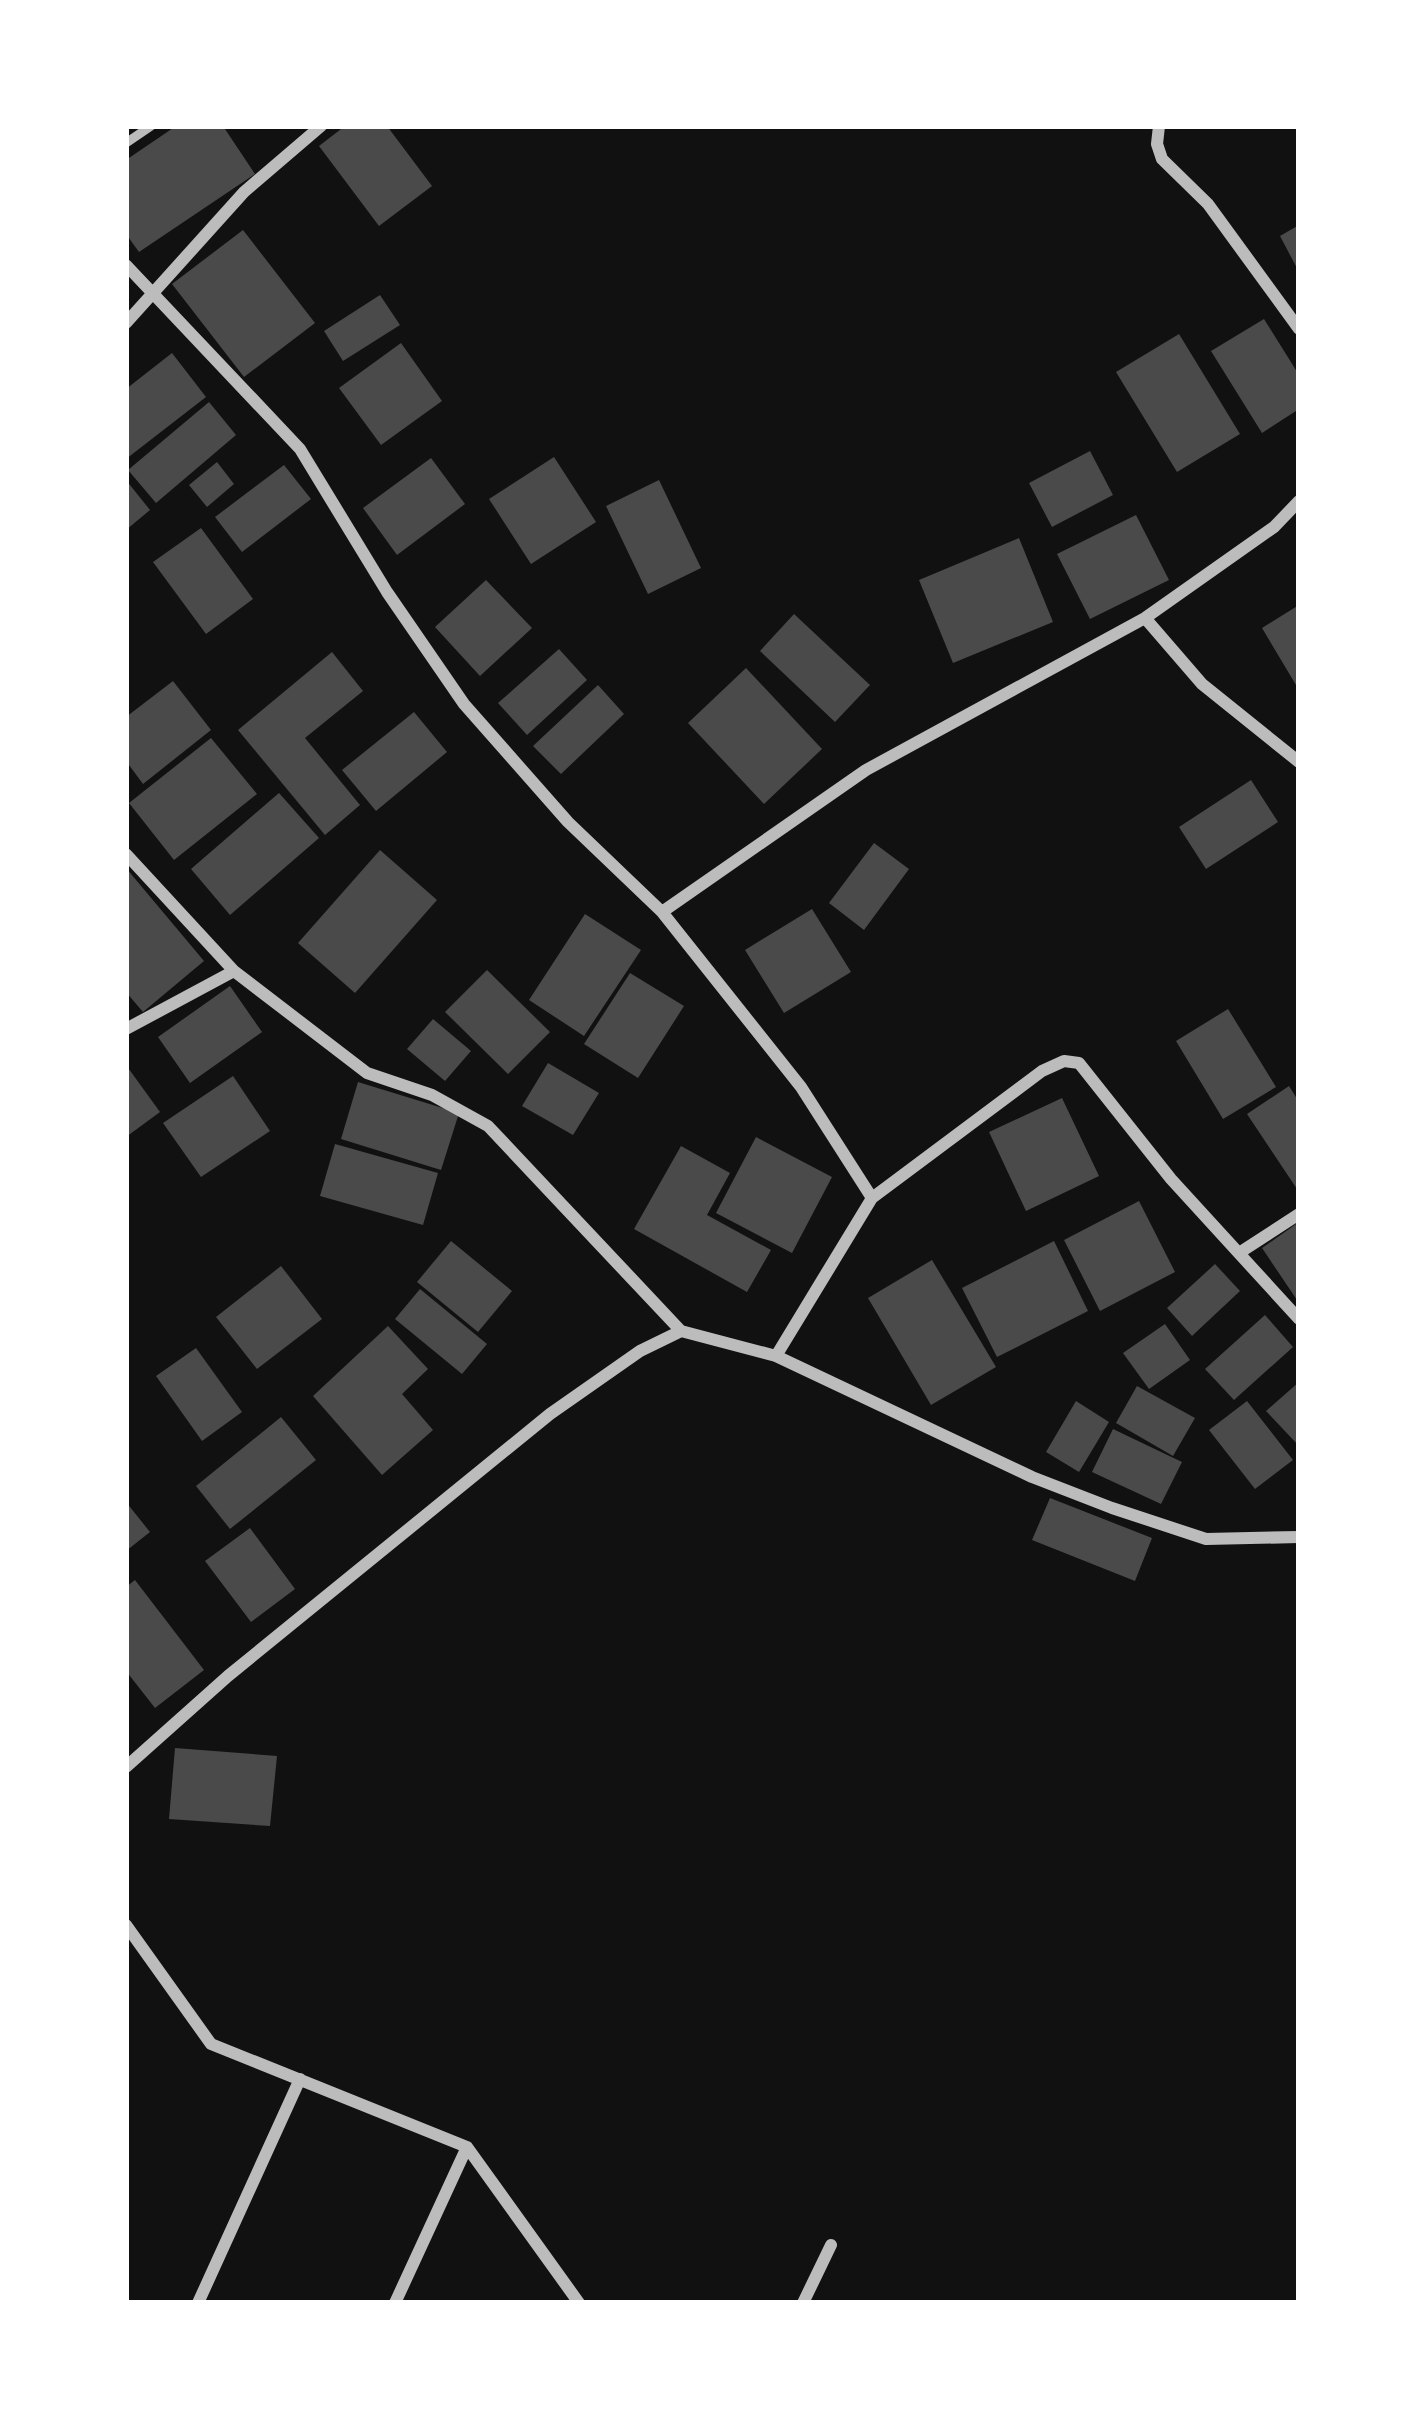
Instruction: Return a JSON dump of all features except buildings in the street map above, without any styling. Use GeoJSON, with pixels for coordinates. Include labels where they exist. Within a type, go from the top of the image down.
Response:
{"type":"FeatureCollection","features":[{"type":"Feature","properties":{"kind":"street"},"geometry":{"type":"LineString","coordinates":[[126,323],[244,192],[321,126]]}},
{"type":"Feature","properties":{"kind":"street"},"geometry":{"type":"LineString","coordinates":[[1159,126],[1157,144],[1162,159],[1208,204],[1299,329]]}},
{"type":"Feature","properties":{"kind":"street"},"geometry":{"type":"LineString","coordinates":[[126,266],[300,449],[387,592],[464,704],[568,822],[662,912],[801,1087],[872,1198]]}},
{"type":"Feature","properties":{"kind":"street"},"geometry":{"type":"LineString","coordinates":[[662,912],[866,770],[1145,618],[1274,527],[1299,501]]}},
{"type":"Feature","properties":{"kind":"street"},"geometry":{"type":"LineString","coordinates":[[1145,618],[1202,684],[1299,762]]}},
{"type":"Feature","properties":{"kind":"street"},"geometry":{"type":"LineString","coordinates":[[126,854],[233,970],[367,1073],[432,1095],[488,1126],[681,1331],[776,1356],[1032,1477],[1112,1508],[1206,1539],[1299,1537]]}},
{"type":"Feature","properties":{"kind":"street"},"geometry":{"type":"LineString","coordinates":[[126,1029],[233,970]]}},
{"type":"Feature","properties":{"kind":"street"},"geometry":{"type":"LineString","coordinates":[[776,1356],[872,1198],[1042,1071],[1064,1061],[1078,1063],[1171,1180],[1299,1319]]}},
{"type":"Feature","properties":{"kind":"street"},"geometry":{"type":"LineString","coordinates":[[1239,1253],[1299,1214]]}},
{"type":"Feature","properties":{"kind":"street"},"geometry":{"type":"LineString","coordinates":[[126,1767],[228,1676],[550,1414],[640,1351],[681,1331]]}},
{"type":"Feature","properties":{"kind":"street"},"geometry":{"type":"LineString","coordinates":[[126,1924],[212,2044],[467,2147],[579,2303]]}},
{"type":"Feature","properties":{"kind":"street"},"geometry":{"type":"LineString","coordinates":[[198,2303],[300,2079]]}},
{"type":"Feature","properties":{"kind":"street"},"geometry":{"type":"LineString","coordinates":[[395,2303],[467,2147]]}},
{"type":"Feature","properties":{"kind":"street"},"geometry":{"type":"LineString","coordinates":[[803,2303],[831,2245]]}},
{"type":"Feature","properties":{"kind":"lane"},"geometry":{"type":"LineString","coordinates":[[126,143],[151,126]]}}]}
